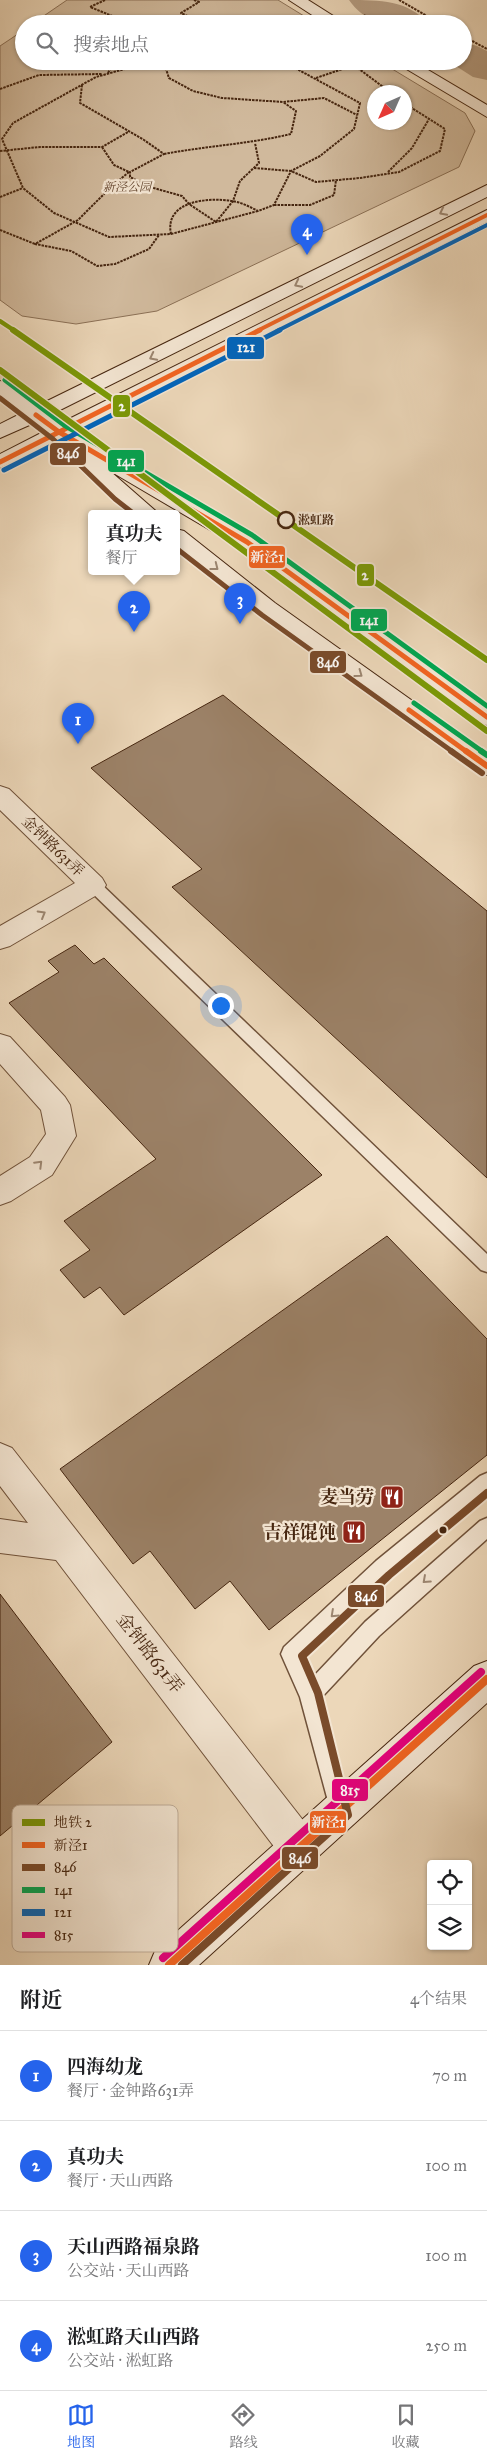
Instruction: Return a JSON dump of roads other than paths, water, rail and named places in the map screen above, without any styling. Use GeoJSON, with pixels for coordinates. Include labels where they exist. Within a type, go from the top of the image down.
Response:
{"type":"FeatureCollection","features":[{"type":"Feature","properties":{"kind":"main road"},"geometry":{"type":"LineString","coordinates":[[298,0],[323,15]]}},
{"type":"Feature","properties":{"kind":"main road"},"geometry":{"type":"LineString","coordinates":[[416,70],[487,112]]}},
{"type":"Feature","properties":{"kind":"main road"},"geometry":{"type":"LineString","coordinates":[[0,432],[487,190]]}},
{"type":"Feature","properties":{"kind":"main road"},"geometry":{"type":"LineString","coordinates":[[0,462],[487,215]]}},
{"type":"Feature","properties":{"kind":"main road"},"geometry":{"type":"LineString","coordinates":[[0,387],[59,432],[247,542],[487,717]]}},
{"type":"Feature","properties":{"kind":"main road"},"geometry":{"type":"LineString","coordinates":[[59,432],[121,493],[143,510]]}},
{"type":"Feature","properties":{"kind":"main road"},"geometry":{"type":"LineString","coordinates":[[180,539],[267,608],[487,766]]}},
{"type":"Feature","properties":{"kind":"main road","name":"金钟路631弄"},"geometry":{"type":"LineString","coordinates":[[0,795],[93,884],[0,939]]}},
{"type":"Feature","properties":{"kind":"main road"},"geometry":{"type":"LineString","coordinates":[[0,1045],[55,1105],[61,1136],[40,1166],[0,1192]]}},
{"type":"Feature","properties":{"kind":"main road","name":"金钟路631弄"},"geometry":{"type":"LineString","coordinates":[[0,1459],[299,1847]]}},
{"type":"Feature","properties":{"kind":"main road"},"geometry":{"type":"LineString","coordinates":[[0,1536],[65,1544]]}},
{"type":"Feature","properties":{"kind":"main road"},"geometry":{"type":"LineString","coordinates":[[168,1965],[487,1679]]}},
{"type":"Feature","properties":{"kind":"lane"},"geometry":{"type":"LineString","coordinates":[[93,884],[487,1266]]}},
{"type":"Feature","properties":{"kind":"lane"},"geometry":{"type":"LineString","coordinates":[[340,1812],[310,1695],[291,1654],[383,1568],[487,1482]]}},
{"type":"Feature","properties":{"kind":"lane"},"geometry":{"type":"LineString","coordinates":[[310,1695],[372,1629],[487,1527]]}},
{"type":"Feature","properties":{"kind":"waterway"},"geometry":{"type":"LineString","coordinates":[[368,0],[394,15]]}},
{"type":"Feature","properties":{"kind":"waterway"},"geometry":{"type":"LineString","coordinates":[[472,59],[487,68]]}},
{"type":"Feature","properties":{"kind":"metro line","name":"2"},"geometry":{"type":"LineString","coordinates":[[0,321],[487,660]]}},
{"type":"Feature","properties":{"kind":"metro line","name":"2"},"geometry":{"type":"LineString","coordinates":[[0,370],[487,731]]}},
{"type":"Feature","properties":{"kind":"place","name":"淞虹路天山西路"},"geometry":{"type":"Point","coordinates":[307,255]}},
{"type":"Feature","properties":{"kind":"place","name":"淞虹路"},"geometry":{"type":"Point","coordinates":[286,520]}},
{"type":"Feature","properties":{"kind":"place","name":"天山西路福泉路"},"geometry":{"type":"Point","coordinates":[240,624]}},
{"type":"Feature","properties":{"kind":"place","name":"真功夫"},"geometry":{"type":"Point","coordinates":[134,632]}},
{"type":"Feature","properties":{"kind":"place","name":"四海幼龙"},"geometry":{"type":"Point","coordinates":[78,744]}},
{"type":"Feature","properties":{"kind":"place","name":"麦当劳"},"geometry":{"type":"Point","coordinates":[392,1497]}},
{"type":"Feature","properties":{"kind":"place","name":"吉祥馄饨"},"geometry":{"type":"Point","coordinates":[354,1532]}},
{"type":"Feature","properties":{"kind":"park label","name":"新泾公园"},"geometry":{"type":"Point","coordinates":[127,187]}}]}
